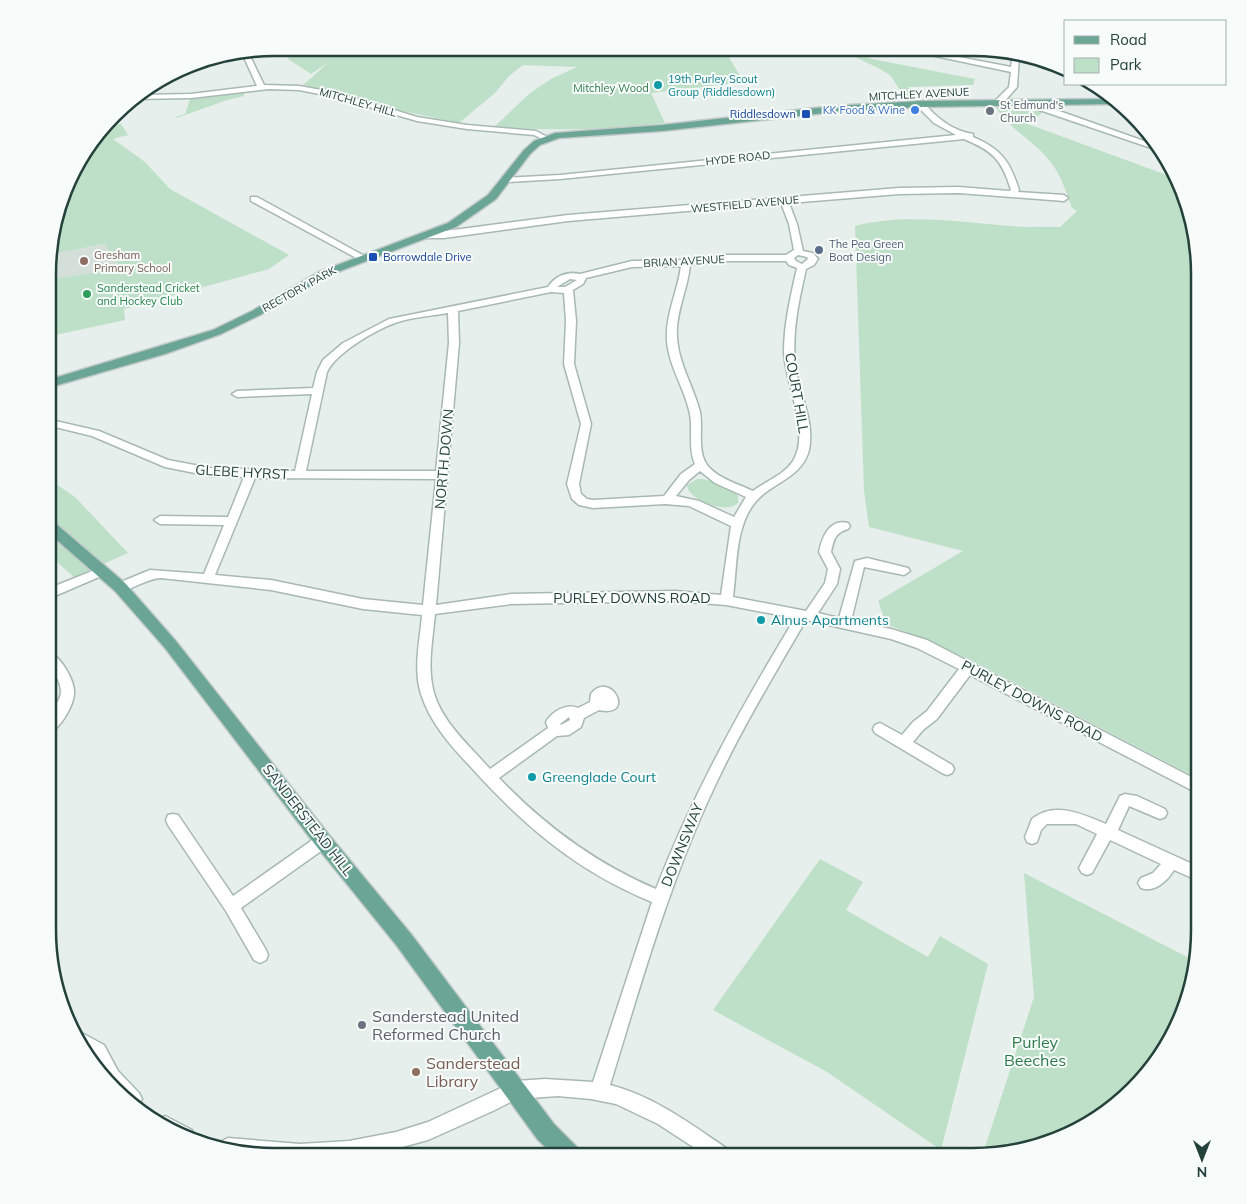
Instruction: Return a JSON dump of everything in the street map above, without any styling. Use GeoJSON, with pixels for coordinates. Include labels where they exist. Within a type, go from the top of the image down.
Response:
{"type":"FeatureCollection","features":[{"type":"Feature","properties":{"kind":"main road","name":"MITCHLEY AVENUE"},"geometry":{"type":"LineString","coordinates":[[547,139],[571,134],[662,128],[775,114],[920,104],[1106,102]]}},
{"type":"Feature","properties":{"kind":"main road","name":"RECTORY PARK"},"geometry":{"type":"LineString","coordinates":[[56,382],[161,351],[217,332],[256,313],[323,274],[362,258],[426,236],[472,213],[492,197],[527,152],[547,139]]}},
{"type":"Feature","properties":{"kind":"main road","name":"SANDERSTEAD HILL"},"geometry":{"type":"LineString","coordinates":[[56,531],[120,587],[170,644],[323,841],[404,940],[546,1132],[562,1148]]}},
{"type":"Feature","properties":{"kind":"street"},"geometry":{"type":"LineString","coordinates":[[953,56],[1014,70]]}},
{"type":"Feature","properties":{"kind":"street"},"geometry":{"type":"LineString","coordinates":[[248,58],[262,88]]}},
{"type":"Feature","properties":{"kind":"street"},"geometry":{"type":"LineString","coordinates":[[1000,102],[1013,86],[1015,60]]}},
{"type":"Feature","properties":{"kind":"street"},"geometry":{"type":"LineString","coordinates":[[1013,86],[1039,102]]}},
{"type":"Feature","properties":{"kind":"street","name":"MITCHLEY HILL"},"geometry":{"type":"LineString","coordinates":[[147,98],[191,96],[262,88],[315,90],[417,118],[467,127],[536,134],[547,139]]}},
{"type":"Feature","properties":{"kind":"street"},"geometry":{"type":"LineString","coordinates":[[1025,102],[1147,144]]}},
{"type":"Feature","properties":{"kind":"street"},"geometry":{"type":"LineString","coordinates":[[920,104],[940,123],[970,136],[988,147],[1004,162],[1014,183],[1016,190],[1013,192]]}},
{"type":"Feature","properties":{"kind":"street","name":"HYDE ROAD"},"geometry":{"type":"LineString","coordinates":[[506,180],[560,177],[970,136]]}},
{"type":"Feature","properties":{"kind":"street","name":"WESTFIELD AVENUE"},"geometry":{"type":"LineString","coordinates":[[426,236],[568,218],[931,190],[1013,192],[1064,198]]}},
{"type":"Feature","properties":{"kind":"street"},"geometry":{"type":"LineString","coordinates":[[254,199],[362,258]]}},
{"type":"Feature","properties":{"kind":"street","name":"COURT HILL"},"geometry":{"type":"LineString","coordinates":[[726,600],[738,524],[745,507],[754,496],[792,471],[799,461],[804,448],[804,425],[791,375],[788,346],[802,267],[808,266],[813,258],[808,253],[799,252],[793,224],[784,201]]}},
{"type":"Feature","properties":{"kind":"street"},"geometry":{"type":"LineString","coordinates":[[799,252],[792,254],[789,258],[794,264],[802,267]]}},
{"type":"Feature","properties":{"kind":"street","name":"BRIAN AVENUE"},"geometry":{"type":"LineString","coordinates":[[552,289],[552,286],[574,275],[581,277],[632,264],[686,263],[725,258],[789,258]]}},
{"type":"Feature","properties":{"kind":"street"},"geometry":{"type":"LineString","coordinates":[[686,263],[674,312],[672,341],[677,363],[694,411],[698,457],[702,465],[714,476],[754,496]]}},
{"type":"Feature","properties":{"kind":"street","name":"BRIAN AVENUE"},"geometry":{"type":"LineString","coordinates":[[300,475],[317,391],[326,364],[342,348],[360,336],[398,318],[552,289],[568,289],[580,282],[581,277]]}},
{"type":"Feature","properties":{"kind":"street"},"geometry":{"type":"LineString","coordinates":[[568,289],[571,321],[569,364],[586,424],[573,484],[575,494],[580,500],[590,504],[667,500],[687,502],[702,506],[738,524]]}},
{"type":"Feature","properties":{"kind":"street","name":"NORTH DOWN"},"geometry":{"type":"LineString","coordinates":[[454,308],[455,334],[424,663],[426,691],[440,722],[488,778],[539,826],[581,858],[609,874],[661,898]]}},
{"type":"Feature","properties":{"kind":"street"},"geometry":{"type":"LineString","coordinates":[[237,394],[317,391]]}},
{"type":"Feature","properties":{"kind":"street","name":"GLEBE HYRST"},"geometry":{"type":"LineString","coordinates":[[56,424],[95,433],[144,456],[178,467],[210,472],[251,475],[442,475]]}},
{"type":"Feature","properties":{"kind":"street"},"geometry":{"type":"LineString","coordinates":[[667,500],[685,477],[702,465]]}},
{"type":"Feature","properties":{"kind":"street"},"geometry":{"type":"LineString","coordinates":[[208,578],[251,475]]}},
{"type":"Feature","properties":{"kind":"street"},"geometry":{"type":"LineString","coordinates":[[160,520],[232,521]]}},
{"type":"Feature","properties":{"kind":"street","name":"DOWNSWAY"},"geometry":{"type":"LineString","coordinates":[[599,1091],[661,898],[699,804],[806,615],[831,583],[834,569],[825,552],[831,531],[837,527],[844,526]]}},
{"type":"Feature","properties":{"kind":"street"},"geometry":{"type":"LineString","coordinates":[[844,624],[859,564],[867,562],[904,571]]}},
{"type":"Feature","properties":{"kind":"street"},"geometry":{"type":"LineString","coordinates":[[56,590],[102,571]]}},
{"type":"Feature","properties":{"kind":"street","name":"PURLEY DOWNS ROAD"},"geometry":{"type":"LineString","coordinates":[[120,587],[150,574],[208,578],[271,584],[382,606],[430,610],[511,599],[569,596],[675,596],[726,600],[806,615],[914,641],[968,667],[1191,784]]}},
{"type":"Feature","properties":{"kind":"street"},"geometry":{"type":"LineString","coordinates":[[56,666],[65,678],[68,690],[67,700],[56,716]]}},
{"type":"Feature","properties":{"kind":"street"},"geometry":{"type":"LineString","coordinates":[[904,743],[918,726],[932,715],[968,667]]}},
{"type":"Feature","properties":{"kind":"street"},"geometry":{"type":"LineString","coordinates":[[488,778],[555,730],[554,721],[565,713],[572,711],[578,715],[597,704]]}},
{"type":"Feature","properties":{"kind":"street"},"geometry":{"type":"LineString","coordinates":[[880,729],[947,769]]}},
{"type":"Feature","properties":{"kind":"street"},"geometry":{"type":"LineString","coordinates":[[1087,868],[1125,800],[1132,800],[1160,813]]}},
{"type":"Feature","properties":{"kind":"street"},"geometry":{"type":"LineString","coordinates":[[1032,837],[1036,823],[1050,816],[1078,818],[1108,830],[1191,870]]}},
{"type":"Feature","properties":{"kind":"street"},"geometry":{"type":"LineString","coordinates":[[174,820],[231,906],[260,955]]}},
{"type":"Feature","properties":{"kind":"street"},"geometry":{"type":"LineString","coordinates":[[231,906],[323,841]]}},
{"type":"Feature","properties":{"kind":"street"},"geometry":{"type":"LineString","coordinates":[[1146,883],[1153,882],[1172,861]]}},
{"type":"Feature","properties":{"kind":"street"},"geometry":{"type":"LineString","coordinates":[[90,1046],[98,1051],[110,1072]]}},
{"type":"Feature","properties":{"kind":"street"},"geometry":{"type":"LineString","coordinates":[[369,1148],[421,1134],[516,1090],[554,1088],[599,1091],[640,1104],[710,1148]]}},
{"type":"Feature","properties":{"kind":"shaded area","name":"Gresham Primary School"},"geometry":{"type":"Polygon","coordinates":[[[106,244],[121,268],[56,278],[58,253],[106,244]]]}},
{"type":"Feature","properties":{"kind":"green space","name":"Mitchley Wood"},"geometry":{"type":"Polygon","coordinates":[[[286,56],[728,56],[742,79],[736,83],[651,93],[665,123],[622,127],[537,129],[494,127],[530,93],[551,79],[577,67],[523,65],[509,76],[495,93],[459,123],[389,108],[340,92],[303,85],[329,62],[311,74],[286,56]]]}},
{"type":"Feature","properties":{"kind":"green space"},"geometry":{"type":"Polygon","coordinates":[[[853,56],[864,56],[975,79],[973,85],[908,87],[915,100],[906,100],[891,76],[853,56]]]}},
{"type":"Feature","properties":{"kind":"green space"},"geometry":{"type":"Polygon","coordinates":[[[244,93],[244,96],[176,117],[185,114],[190,99],[244,93]]]}},
{"type":"Feature","properties":{"kind":"green space"},"geometry":{"type":"Polygon","coordinates":[[[995,105],[1020,105],[1043,112],[1028,124],[1167,175],[1179,204],[1187,232],[1191,275],[1191,775],[974,662],[934,643],[886,624],[878,601],[963,551],[869,527],[864,491],[855,226],[874,222],[913,219],[1017,227],[1060,227],[1077,211],[1072,208],[1057,171],[1049,160],[1000,113],[995,105]]]}},
{"type":"Feature","properties":{"kind":"green space"},"geometry":{"type":"Polygon","coordinates":[[[121,124],[128,135],[113,139],[145,162],[170,189],[289,255],[269,269],[124,309],[125,320],[56,335],[56,278],[121,268],[105,244],[58,253],[60,232],[73,191],[85,165],[115,125],[121,124]]]}},
{"type":"Feature","properties":{"kind":"green space"},"geometry":{"type":"Polygon","coordinates":[[[697,479],[713,482],[729,489],[738,496],[738,503],[733,506],[717,507],[694,496],[689,491],[687,485],[697,479]]]}},
{"type":"Feature","properties":{"kind":"green space"},"geometry":{"type":"Polygon","coordinates":[[[56,484],[75,497],[128,553],[74,577],[56,561],[56,484]]]}},
{"type":"Feature","properties":{"kind":"green space"},"geometry":{"type":"Polygon","coordinates":[[[820,859],[863,882],[846,910],[928,957],[940,936],[988,964],[942,1148],[938,1148],[827,1072],[713,1010],[820,859]]]}},
{"type":"Feature","properties":{"kind":"green space","name":"Purley Beeches"},"geometry":{"type":"Polygon","coordinates":[[[1024,873],[1189,958],[1179,1000],[1162,1039],[1127,1084],[1082,1119],[1056,1131],[1015,1144],[985,1147],[1034,997],[1024,873]]]}},
{"type":"Feature","properties":{"kind":"place","name":"19th Purley Scout Group (Riddlesdown)"},"geometry":{"type":"Point","coordinates":[658,85]}},
{"type":"Feature","properties":{"kind":"place","name":"KK Food & Wine"},"geometry":{"type":"Point","coordinates":[915,110]}},
{"type":"Feature","properties":{"kind":"place","name":"St Edmund's Church"},"geometry":{"type":"Point","coordinates":[990,111]}},
{"type":"Feature","properties":{"kind":"place","name":"Riddlesdown"},"geometry":{"type":"Point","coordinates":[806,114]}},
{"type":"Feature","properties":{"kind":"place","name":"The Pea Green Boat Design"},"geometry":{"type":"Point","coordinates":[819,250]}},
{"type":"Feature","properties":{"kind":"place","name":"Borrowdale Drive"},"geometry":{"type":"Point","coordinates":[373,257]}},
{"type":"Feature","properties":{"kind":"place","name":"Gresham Primary School"},"geometry":{"type":"Point","coordinates":[84,261]}},
{"type":"Feature","properties":{"kind":"place","name":"Sanderstead Cricket and Hockey Club"},"geometry":{"type":"Point","coordinates":[87,294]}},
{"type":"Feature","properties":{"kind":"place","name":"Alnus Apartments"},"geometry":{"type":"Point","coordinates":[761,620]}},
{"type":"Feature","properties":{"kind":"place","name":"Greenglade Court"},"geometry":{"type":"Point","coordinates":[532,777]}},
{"type":"Feature","properties":{"kind":"place","name":"Sanderstead United Reformed Church"},"geometry":{"type":"Point","coordinates":[362,1025]}},
{"type":"Feature","properties":{"kind":"place","name":"Sanderstead Library"},"geometry":{"type":"Point","coordinates":[416,1072]}}]}
